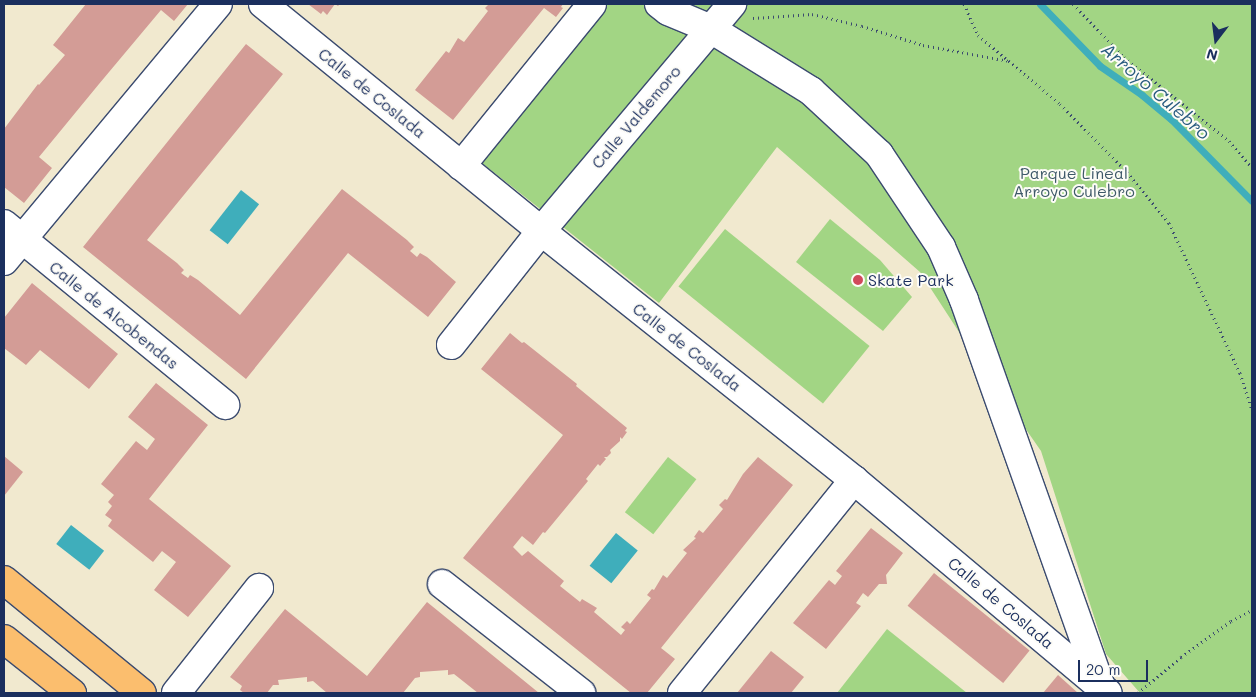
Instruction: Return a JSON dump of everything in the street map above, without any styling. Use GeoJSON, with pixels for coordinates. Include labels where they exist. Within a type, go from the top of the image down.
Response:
{"type":"FeatureCollection","features":[{"type":"Feature","properties":{"kind":"main road"},"geometry":{"type":"LineString","coordinates":[[4,580],[142,693]]}},
{"type":"Feature","properties":{"kind":"main road"},"geometry":{"type":"LineString","coordinates":[[4,638],[69,692]]}},
{"type":"Feature","properties":{"kind":"street"},"geometry":{"type":"LineString","coordinates":[[4,261],[13,232],[218,4]]}},
{"type":"Feature","properties":{"kind":"street","name":"Calle de Coslada"},"geometry":{"type":"LineString","coordinates":[[263,4],[541,231],[854,480],[1105,690]]}},
{"type":"Feature","properties":{"kind":"street"},"geometry":{"type":"LineString","coordinates":[[461,166],[592,4]]}},
{"type":"Feature","properties":{"kind":"street"},"geometry":{"type":"LineString","coordinates":[[659,4],[668,11],[721,16],[811,90],[879,154],[941,247],[964,300],[1105,690]]}},
{"type":"Feature","properties":{"kind":"street","name":"Calle Valdemoro"},"geometry":{"type":"LineString","coordinates":[[451,345],[541,231],[721,16]]}},
{"type":"Feature","properties":{"kind":"street","name":"Calle de Alcobendas"},"geometry":{"type":"LineString","coordinates":[[13,232],[225,405]]}},
{"type":"Feature","properties":{"kind":"street"},"geometry":{"type":"LineString","coordinates":[[682,693],[854,480]]}},
{"type":"Feature","properties":{"kind":"street"},"geometry":{"type":"LineString","coordinates":[[442,584],[581,693]]}},
{"type":"Feature","properties":{"kind":"street"},"geometry":{"type":"LineString","coordinates":[[176,693],[259,588]]}},
{"type":"Feature","properties":{"kind":"path"},"geometry":{"type":"LineString","coordinates":[[964,4],[978,35],[1060,104],[1120,166],[1168,223],[1240,373],[1252,409]]}},
{"type":"Feature","properties":{"kind":"path"},"geometry":{"type":"LineString","coordinates":[[1073,4],[1124,57],[1229,141],[1252,167]]}},
{"type":"Feature","properties":{"kind":"path"},"geometry":{"type":"LineString","coordinates":[[721,16],[760,18],[812,14],[862,26],[923,45],[1009,61]]}},
{"type":"Feature","properties":{"kind":"path"},"geometry":{"type":"LineString","coordinates":[[1138,693],[1188,652],[1231,621],[1252,610]]}},
{"type":"Feature","properties":{"kind":"green space","name":"Parque Lineal Arroyo Culebro"},"geometry":{"type":"Polygon","coordinates":[[[607,4],[1252,4],[1252,693],[1140,693],[1106,654],[1041,451],[970,349],[920,272],[777,147],[659,303],[482,163],[607,4]]]}},
{"type":"Feature","properties":{"kind":"green space","name":"Skate Park"},"geometry":{"type":"Polygon","coordinates":[[[830,219],[880,260],[912,297],[883,331],[796,262],[830,219]]]}},
{"type":"Feature","properties":{"kind":"green space"},"geometry":{"type":"Polygon","coordinates":[[[725,229],[870,346],[823,404],[678,287],[725,229]]]}},
{"type":"Feature","properties":{"kind":"green space"},"geometry":{"type":"Polygon","coordinates":[[[668,457],[696,479],[653,534],[625,512],[668,457]]]}},
{"type":"Feature","properties":{"kind":"green space"},"geometry":{"type":"Polygon","coordinates":[[[887,629],[967,693],[837,693],[887,629]]]}},
{"type":"Feature","properties":{"kind":"water"},"geometry":{"type":"Polygon","coordinates":[[[241,190],[259,204],[228,244],[210,230],[241,190]]]}},
{"type":"Feature","properties":{"kind":"water"},"geometry":{"type":"Polygon","coordinates":[[[71,525],[104,551],[89,570],[56,544],[71,525]]]}},
{"type":"Feature","properties":{"kind":"water"},"geometry":{"type":"Polygon","coordinates":[[[616,533],[638,551],[611,583],[590,566],[616,533]]]}},
{"type":"Feature","properties":{"kind":"building"},"geometry":{"type":"Polygon","coordinates":[[[86,4],[188,4],[174,21],[161,10],[99,84],[39,157],[52,168],[24,203],[4,187],[4,129],[38,84],[65,55],[53,45],[86,4]]]}},
{"type":"Feature","properties":{"kind":"building"},"geometry":{"type":"Polygon","coordinates":[[[308,4],[335,4],[327,15],[323,11],[321,14],[308,4]]]}},
{"type":"Feature","properties":{"kind":"building"},"geometry":{"type":"Polygon","coordinates":[[[489,4],[563,4],[561,7],[563,8],[556,17],[544,8],[453,120],[415,90],[446,51],[449,53],[458,38],[464,42],[488,11],[485,8],[489,4]]]}},
{"type":"Feature","properties":{"kind":"building"},"geometry":{"type":"Polygon","coordinates":[[[246,44],[283,74],[147,240],[177,263],[184,270],[181,273],[188,278],[190,275],[198,280],[240,315],[342,189],[407,240],[414,247],[410,251],[417,257],[420,253],[427,257],[456,282],[428,317],[348,253],[246,379],[83,247],[246,44]]]}},
{"type":"Feature","properties":{"kind":"building"},"geometry":{"type":"Polygon","coordinates":[[[32,283],[118,354],[89,389],[40,350],[26,365],[4,348],[4,318],[32,283]]]}},
{"type":"Feature","properties":{"kind":"building"},"geometry":{"type":"Polygon","coordinates":[[[510,333],[577,384],[576,386],[627,428],[625,431],[627,432],[622,439],[620,437],[620,441],[610,450],[611,453],[604,457],[606,459],[600,466],[598,464],[586,479],[588,481],[545,533],[543,532],[533,545],[522,536],[513,547],[522,556],[528,551],[564,581],[560,586],[580,602],[582,599],[597,608],[594,612],[621,635],[625,630],[621,627],[627,621],[630,624],[651,598],[647,595],[652,589],[654,590],[663,575],[667,578],[687,553],[683,550],[696,538],[694,537],[699,530],[703,533],[723,509],[719,505],[725,499],[727,500],[743,474],[758,457],[793,485],[661,648],[675,659],[647,693],[631,693],[463,558],[563,435],[481,369],[510,333]]]}},
{"type":"Feature","properties":{"kind":"building"},"geometry":{"type":"Polygon","coordinates":[[[156,383],[208,425],[149,499],[231,566],[188,617],[154,590],[176,562],[162,551],[153,562],[108,526],[112,520],[105,515],[112,506],[108,502],[114,495],[101,484],[136,441],[147,450],[155,439],[128,417],[156,383]]]}},
{"type":"Feature","properties":{"kind":"building"},"geometry":{"type":"Polygon","coordinates":[[[4,456],[23,472],[4,496],[4,456]]]}},
{"type":"Feature","properties":{"kind":"building"},"geometry":{"type":"Polygon","coordinates":[[[871,528],[903,553],[886,575],[887,584],[879,584],[868,597],[863,593],[856,603],[861,606],[826,649],[793,623],[829,580],[835,585],[842,576],[836,571],[871,528]]]}},
{"type":"Feature","properties":{"kind":"building"},"geometry":{"type":"Polygon","coordinates":[[[934,573],[1030,650],[1003,683],[908,606],[934,573]]]}},
{"type":"Feature","properties":{"kind":"building"},"geometry":{"type":"Polygon","coordinates":[[[427,602],[539,693],[478,693],[454,674],[448,675],[448,670],[420,672],[420,677],[415,678],[403,693],[327,693],[313,681],[307,682],[307,677],[278,680],[279,685],[273,685],[267,693],[244,693],[240,690],[242,686],[230,677],[285,609],[367,676],[427,602]]]}},
{"type":"Feature","properties":{"kind":"building"},"geometry":{"type":"Polygon","coordinates":[[[771,651],[804,677],[791,693],[737,693],[771,651]]]}},
{"type":"Feature","properties":{"kind":"building"},"geometry":{"type":"Polygon","coordinates":[[[1058,675],[1078,693],[1043,693],[1058,675]]]}},
{"type":"Feature","properties":{"kind":"waterway","name":"Arroyo Culebro"},"geometry":{"type":"LineString","coordinates":[[1040,4],[1100,66],[1142,95],[1171,119],[1252,201]]}},
{"type":"Feature","properties":{"kind":"place","name":"Skate Park"},"geometry":{"type":"Point","coordinates":[858,280]}}]}
